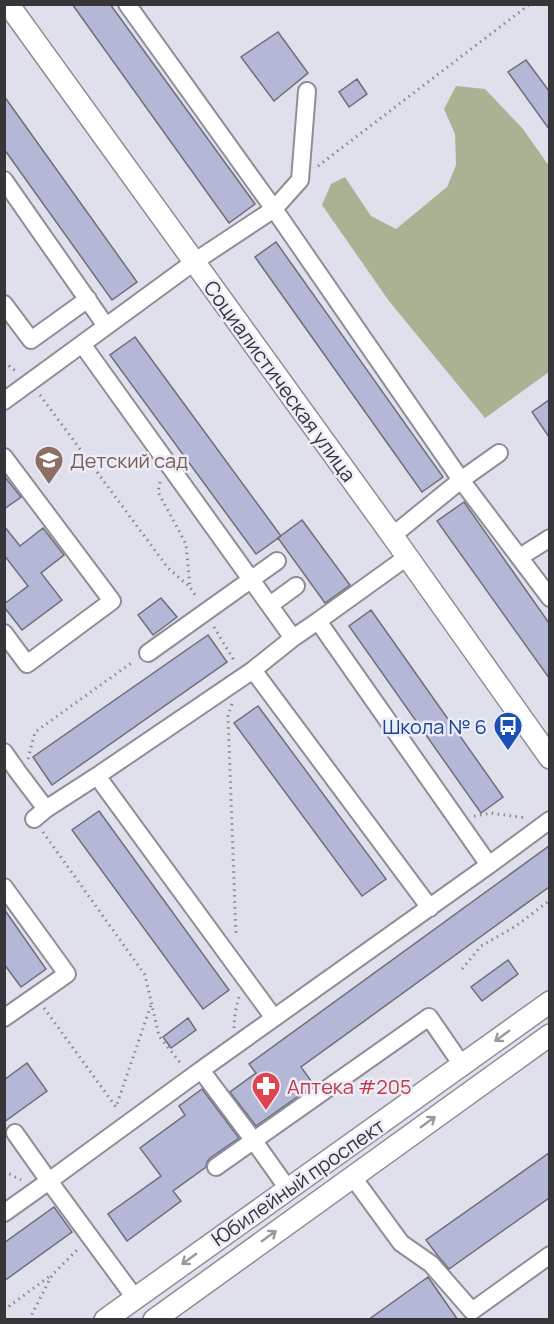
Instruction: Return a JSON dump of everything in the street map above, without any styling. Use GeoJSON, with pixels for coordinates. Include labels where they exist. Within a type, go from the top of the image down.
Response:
{"type":"FeatureCollection","features":[{"type":"Feature","properties":{"kind":"main road","name":"Социалистическая улица"},"geometry":{"type":"LineString","coordinates":[[8,4],[392,536],[549,758]]}},
{"type":"Feature","properties":{"kind":"main road","name":"Юбилейный проспект"},"geometry":{"type":"LineString","coordinates":[[105,1320],[549,1002]]}},
{"type":"Feature","properties":{"kind":"main road","name":"Юбилейный проспект"},"geometry":{"type":"LineString","coordinates":[[154,1320],[549,1035]]}},
{"type":"Feature","properties":{"kind":"lane"},"geometry":{"type":"LineString","coordinates":[[127,4],[274,209],[461,480],[549,598]]}},
{"type":"Feature","properties":{"kind":"lane"},"geometry":{"type":"LineString","coordinates":[[4,401],[194,262],[274,209],[300,180],[307,91]]}},
{"type":"Feature","properties":{"kind":"lane"},"geometry":{"type":"LineString","coordinates":[[4,180],[106,326]]}},
{"type":"Feature","properties":{"kind":"lane"},"geometry":{"type":"LineString","coordinates":[[4,304],[31,340],[88,299]]}},
{"type":"Feature","properties":{"kind":"lane"},"geometry":{"type":"LineString","coordinates":[[82,344],[293,638]]}},
{"type":"Feature","properties":{"kind":"lane"},"geometry":{"type":"LineString","coordinates":[[392,536],[498,453]]}},
{"type":"Feature","properties":{"kind":"lane"},"geometry":{"type":"LineString","coordinates":[[4,457],[112,602],[27,664],[4,633]]}},
{"type":"Feature","properties":{"kind":"lane"},"geometry":{"type":"LineString","coordinates":[[520,557],[549,538]]}},
{"type":"Feature","properties":{"kind":"lane"},"geometry":{"type":"LineString","coordinates":[[4,752],[18,771],[40,814],[248,673],[293,638],[407,558]]}},
{"type":"Feature","properties":{"kind":"lane"},"geometry":{"type":"LineString","coordinates":[[148,653],[277,561]]}},
{"type":"Feature","properties":{"kind":"lane"},"geometry":{"type":"LineString","coordinates":[[270,605],[296,586]]}},
{"type":"Feature","properties":{"kind":"lane"},"geometry":{"type":"LineString","coordinates":[[318,621],[489,866]]}},
{"type":"Feature","properties":{"kind":"lane"},"geometry":{"type":"LineString","coordinates":[[248,673],[430,908]]}},
{"type":"Feature","properties":{"kind":"lane"},"geometry":{"type":"LineString","coordinates":[[97,776],[274,1018]]}},
{"type":"Feature","properties":{"kind":"lane"},"geometry":{"type":"LineString","coordinates":[[4,1214],[232,1047],[489,866],[549,821]]}},
{"type":"Feature","properties":{"kind":"lane"},"geometry":{"type":"LineString","coordinates":[[4,887],[67,974],[4,1018]]}},
{"type":"Feature","properties":{"kind":"lane"},"geometry":{"type":"LineString","coordinates":[[216,1167],[429,1017],[462,1065]]}},
{"type":"Feature","properties":{"kind":"lane"},"geometry":{"type":"LineString","coordinates":[[196,1074],[295,1184],[318,1201]]}},
{"type":"Feature","properties":{"kind":"lane"},"geometry":{"type":"LineString","coordinates":[[15,1133],[135,1298]]}},
{"type":"Feature","properties":{"kind":"lane"},"geometry":{"type":"LineString","coordinates":[[352,1176],[401,1243],[431,1264],[473,1315],[549,1255]]}},
{"type":"Feature","properties":{"kind":"path"},"geometry":{"type":"LineString","coordinates":[[300,180],[530,4]]}},
{"type":"Feature","properties":{"kind":"path"},"geometry":{"type":"LineString","coordinates":[[4,362],[31,382],[168,568],[190,587],[248,673],[228,715],[237,968],[240,994],[235,1014],[232,1047]]}},
{"type":"Feature","properties":{"kind":"path"},"geometry":{"type":"LineString","coordinates":[[165,460],[158,492],[186,544],[190,587]]}},
{"type":"Feature","properties":{"kind":"path"},"geometry":{"type":"LineString","coordinates":[[18,771],[27,763],[35,732],[148,653]]}},
{"type":"Feature","properties":{"kind":"path"},"geometry":{"type":"LineString","coordinates":[[457,819],[491,813],[549,821]]}},
{"type":"Feature","properties":{"kind":"path"},"geometry":{"type":"LineString","coordinates":[[40,814],[145,975],[159,1036],[196,1074]]}},
{"type":"Feature","properties":{"kind":"path"},"geometry":{"type":"LineString","coordinates":[[462,969],[481,946],[516,926],[549,900]]}},
{"type":"Feature","properties":{"kind":"path"},"geometry":{"type":"LineString","coordinates":[[36,996],[116,1107],[151,1004]]}},
{"type":"Feature","properties":{"kind":"path"},"geometry":{"type":"LineString","coordinates":[[4,1310],[52,1275],[90,1237]]}},
{"type":"Feature","properties":{"kind":"path"},"geometry":{"type":"LineString","coordinates":[[29,1320],[52,1275]]}},
{"type":"Feature","properties":{"kind":"green space"},"geometry":{"type":"Polygon","coordinates":[[[456,86],[485,89],[523,129],[549,166],[549,372],[485,418],[389,301],[322,205],[331,184],[345,177],[371,216],[396,229],[447,187],[456,165],[455,134],[444,109],[456,86]]]}},
{"type":"Feature","properties":{"kind":"building"},"geometry":{"type":"Polygon","coordinates":[[[72,4],[110,4],[255,204],[229,223],[72,4]]]}},
{"type":"Feature","properties":{"kind":"building"},"geometry":{"type":"Polygon","coordinates":[[[278,32],[308,73],[274,101],[241,57],[278,32]]]}},
{"type":"Feature","properties":{"kind":"building"},"geometry":{"type":"Polygon","coordinates":[[[526,60],[549,91],[549,129],[508,72],[526,60]]]}},
{"type":"Feature","properties":{"kind":"building"},"geometry":{"type":"Polygon","coordinates":[[[357,79],[367,94],[349,107],[339,92],[357,79]]]}},
{"type":"Feature","properties":{"kind":"building"},"geometry":{"type":"Polygon","coordinates":[[[4,96],[137,282],[112,300],[4,149],[4,96]]]}},
{"type":"Feature","properties":{"kind":"building"},"geometry":{"type":"Polygon","coordinates":[[[276,242],[443,477],[422,492],[255,257],[276,242]]]}},
{"type":"Feature","properties":{"kind":"building"},"geometry":{"type":"Polygon","coordinates":[[[135,337],[281,536],[256,554],[110,355],[135,337]]]}},
{"type":"Feature","properties":{"kind":"building"},"geometry":{"type":"Polygon","coordinates":[[[549,400],[549,437],[532,412],[549,400]]]}},
{"type":"Feature","properties":{"kind":"building"},"geometry":{"type":"Polygon","coordinates":[[[4,476],[21,497],[4,509],[4,476]]]}},
{"type":"Feature","properties":{"kind":"building"},"geometry":{"type":"Polygon","coordinates":[[[464,502],[549,623],[549,678],[437,521],[464,502]]]}},
{"type":"Feature","properties":{"kind":"building"},"geometry":{"type":"Polygon","coordinates":[[[302,520],[350,585],[325,603],[278,538],[302,520]]]}},
{"type":"Feature","properties":{"kind":"building"},"geometry":{"type":"Polygon","coordinates":[[[4,526],[20,546],[43,528],[64,555],[41,573],[62,600],[22,630],[4,607],[4,604],[28,586],[4,555],[4,526]]]}},
{"type":"Feature","properties":{"kind":"building"},"geometry":{"type":"Polygon","coordinates":[[[161,598],[177,617],[153,635],[138,615],[161,598]]]}},
{"type":"Feature","properties":{"kind":"building"},"geometry":{"type":"Polygon","coordinates":[[[371,610],[503,797],[481,813],[349,626],[371,610]]]}},
{"type":"Feature","properties":{"kind":"building"},"geometry":{"type":"Polygon","coordinates":[[[208,635],[227,662],[52,785],[33,757],[208,635]]]}},
{"type":"Feature","properties":{"kind":"building"},"geometry":{"type":"Polygon","coordinates":[[[258,706],[386,879],[362,896],[234,723],[258,706]]]}},
{"type":"Feature","properties":{"kind":"building"},"geometry":{"type":"Polygon","coordinates":[[[99,811],[229,990],[203,1009],[72,830],[99,811]]]}},
{"type":"Feature","properties":{"kind":"building"},"geometry":{"type":"Polygon","coordinates":[[[549,846],[549,887],[301,1067],[314,1085],[256,1126],[230,1092],[256,1073],[249,1064],[549,846]]]}},
{"type":"Feature","properties":{"kind":"building"},"geometry":{"type":"Polygon","coordinates":[[[4,909],[46,969],[21,987],[4,964],[4,909]]]}},
{"type":"Feature","properties":{"kind":"building"},"geometry":{"type":"Polygon","coordinates":[[[508,960],[518,974],[482,1001],[471,987],[508,960]]]}},
{"type":"Feature","properties":{"kind":"building"},"geometry":{"type":"Polygon","coordinates":[[[188,1018],[196,1030],[171,1048],[163,1037],[188,1018]]]}},
{"type":"Feature","properties":{"kind":"building"},"geometry":{"type":"Polygon","coordinates":[[[27,1063],[47,1091],[4,1122],[4,1080],[27,1063]]]}},
{"type":"Feature","properties":{"kind":"building"},"geometry":{"type":"Polygon","coordinates":[[[202,1089],[239,1138],[210,1158],[206,1167],[173,1191],[181,1201],[127,1241],[108,1214],[161,1176],[140,1148],[185,1115],[179,1106],[202,1089]]]}},
{"type":"Feature","properties":{"kind":"building"},"geometry":{"type":"Polygon","coordinates":[[[549,1153],[549,1198],[449,1269],[426,1240],[549,1153]]]}},
{"type":"Feature","properties":{"kind":"building"},"geometry":{"type":"Polygon","coordinates":[[[54,1207],[72,1232],[4,1281],[4,1243],[54,1207]]]}},
{"type":"Feature","properties":{"kind":"building"},"geometry":{"type":"Polygon","coordinates":[[[428,1277],[458,1320],[368,1320],[428,1277]]]}},
{"type":"Feature","properties":{"kind":"place","name":"Детский сад"},"geometry":{"type":"Point","coordinates":[49,486]}},
{"type":"Feature","properties":{"kind":"place","name":"Школа № 6"},"geometry":{"type":"Point","coordinates":[508,752]}},
{"type":"Feature","properties":{"kind":"place","name":"Аптека #205"},"geometry":{"type":"Point","coordinates":[266,1112]}}]}
